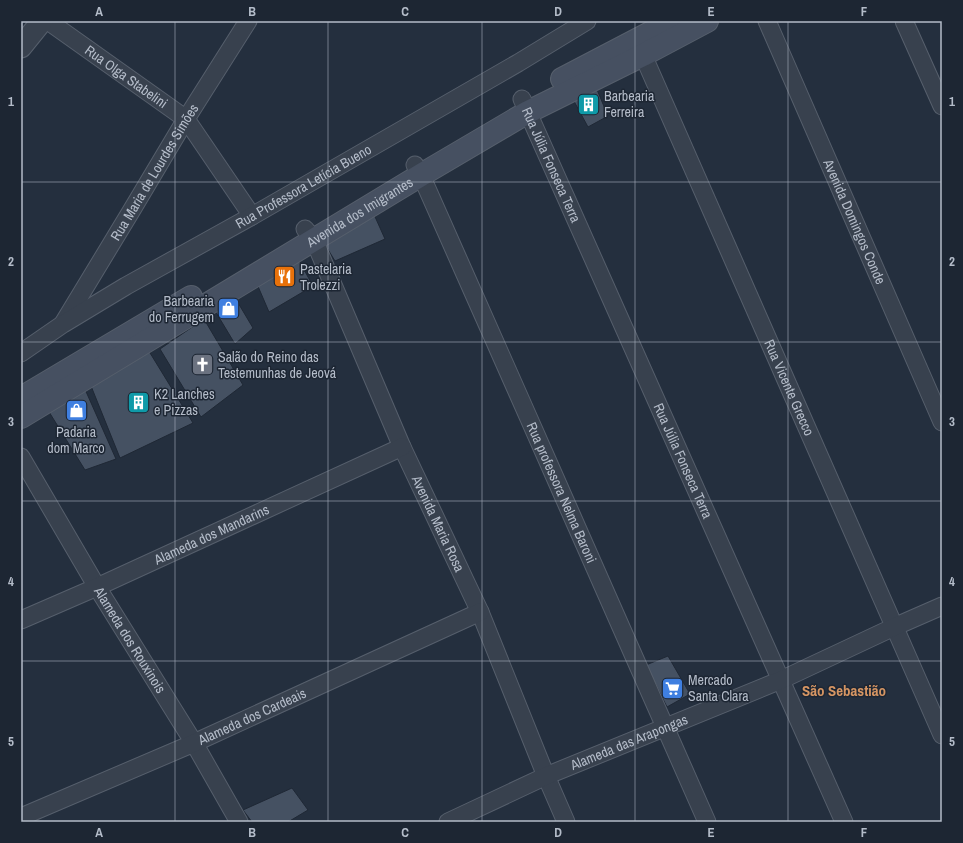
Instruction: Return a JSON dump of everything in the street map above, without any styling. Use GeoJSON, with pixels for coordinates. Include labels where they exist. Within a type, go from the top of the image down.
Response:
{"type":"FeatureCollection","features":[{"type":"Feature","properties":{"kind":"main road","name":"Avenida dos Imigrantes"},"geometry":{"type":"LineString","coordinates":[[639,48],[673,21]]}},
{"type":"Feature","properties":{"kind":"main road","name":"Avenida dos Imigrantes"},"geometry":{"type":"LineString","coordinates":[[21,417],[310,235],[525,106],[639,48],[707,21]]}},
{"type":"Feature","properties":{"kind":"main road","name":"Avenida dos Imigrantes"},"geometry":{"type":"LineString","coordinates":[[21,398],[310,235]]}},
{"type":"Feature","properties":{"kind":"street"},"geometry":{"type":"LineString","coordinates":[[21,48],[42,21]]}},
{"type":"Feature","properties":{"kind":"street","name":"Rua Olga Stabelini"},"geometry":{"type":"LineString","coordinates":[[48,21],[186,119],[252,216]]}},
{"type":"Feature","properties":{"kind":"street","name":"Rua Maria de Lourdes Simões"},"geometry":{"type":"LineString","coordinates":[[63,324],[186,119],[248,21]]}},
{"type":"Feature","properties":{"kind":"street","name":"Rua Professora Letícia Bueno"},"geometry":{"type":"LineString","coordinates":[[21,353],[63,324],[126,286],[252,216],[518,63],[587,21]]}},
{"type":"Feature","properties":{"kind":"street","name":"Avenida Domingos Conde"},"geometry":{"type":"LineString","coordinates":[[767,21],[942,422]]}},
{"type":"Feature","properties":{"kind":"street"},"geometry":{"type":"LineString","coordinates":[[904,21],[942,106]]}},
{"type":"Feature","properties":{"kind":"street","name":"Rua Vicente Grecco"},"geometry":{"type":"LineString","coordinates":[[639,48],[942,734]]}},
{"type":"Feature","properties":{"kind":"street","name":"Rua Júlia Fonseca Terra"},"geometry":{"type":"LineString","coordinates":[[525,106],[844,822]]}},
{"type":"Feature","properties":{"kind":"street","name":"Rua professora Nelma Baroni"},"geometry":{"type":"LineString","coordinates":[[418,170],[538,437],[706,822]]}},
{"type":"Feature","properties":{"kind":"street","name":"Avenida Maria Rosa"},"geometry":{"type":"LineString","coordinates":[[310,235],[402,447],[480,612],[566,822]]}},
{"type":"Feature","properties":{"kind":"street","name":"Alameda dos Mandarins"},"geometry":{"type":"LineString","coordinates":[[21,620],[97,587],[402,447]]}},
{"type":"Feature","properties":{"kind":"street","name":"Alameda dos Rouxinois"},"geometry":{"type":"LineString","coordinates":[[21,457],[97,587],[194,743],[239,822]]}},
{"type":"Feature","properties":{"kind":"street","name":"Alameda das Arapongas"},"geometry":{"type":"LineString","coordinates":[[448,822],[546,776],[780,680],[942,606]]}},
{"type":"Feature","properties":{"kind":"street","name":"Alameda dos Cardeais"},"geometry":{"type":"LineString","coordinates":[[21,817],[194,743],[480,612]]}},
{"type":"Feature","properties":{"kind":"building","name":"Barbearia Ferreira"},"geometry":{"type":"Polygon","coordinates":[[[593,80],[608,116],[588,127],[569,92],[593,80]]]}},
{"type":"Feature","properties":{"kind":"building"},"geometry":{"type":"Polygon","coordinates":[[[372,210],[385,239],[335,261],[324,243],[372,210]]]}},
{"type":"Feature","properties":{"kind":"building"},"geometry":{"type":"Polygon","coordinates":[[[297,257],[313,286],[269,312],[257,284],[297,257]]]}},
{"type":"Feature","properties":{"kind":"building"},"geometry":{"type":"Polygon","coordinates":[[[234,296],[253,328],[235,344],[214,309],[234,296]]]}},
{"type":"Feature","properties":{"kind":"building","name":"Salão do Reino das Testemunhas de Jeová"},"geometry":{"type":"Polygon","coordinates":[[[204,319],[243,385],[201,417],[160,349],[204,319]]]}},
{"type":"Feature","properties":{"kind":"building","name":"K2 Lanches e Pizzas"},"geometry":{"type":"Polygon","coordinates":[[[147,348],[193,423],[120,458],[89,381],[147,348]]]}},
{"type":"Feature","properties":{"kind":"building"},"geometry":{"type":"Polygon","coordinates":[[[84,387],[116,459],[85,470],[46,407],[84,387]]]}},
{"type":"Feature","properties":{"kind":"building"},"geometry":{"type":"Polygon","coordinates":[[[668,656],[690,694],[667,707],[646,665],[668,656]]]}},
{"type":"Feature","properties":{"kind":"building"},"geometry":{"type":"Polygon","coordinates":[[[292,788],[308,810],[288,822],[252,822],[243,810],[292,788]]]}},
{"type":"Feature","properties":{"kind":"place","name":"Barbearia Ferreira"},"geometry":{"type":"Point","coordinates":[589,104]}},
{"type":"Feature","properties":{"kind":"place","name":"Pastelaria Trolezzi"},"geometry":{"type":"Point","coordinates":[284,277]}},
{"type":"Feature","properties":{"kind":"place","name":"Barbearia do Ferrugem"},"geometry":{"type":"Point","coordinates":[229,309]}},
{"type":"Feature","properties":{"kind":"place","name":"Salão do Reino das Testemunhas de Jeová"},"geometry":{"type":"Point","coordinates":[202,365]}},
{"type":"Feature","properties":{"kind":"place","name":"K2 Lanches e Pizzas"},"geometry":{"type":"Point","coordinates":[139,402]}},
{"type":"Feature","properties":{"kind":"place","name":"Padaria dom Marco"},"geometry":{"type":"Point","coordinates":[76,410]}},
{"type":"Feature","properties":{"kind":"place","name":"Mercado Santa Clara"},"geometry":{"type":"Point","coordinates":[673,688]}},
{"type":"Feature","properties":{"kind":"district","name":"São Sebastião"},"geometry":{"type":"Point","coordinates":[844,690]}}]}
